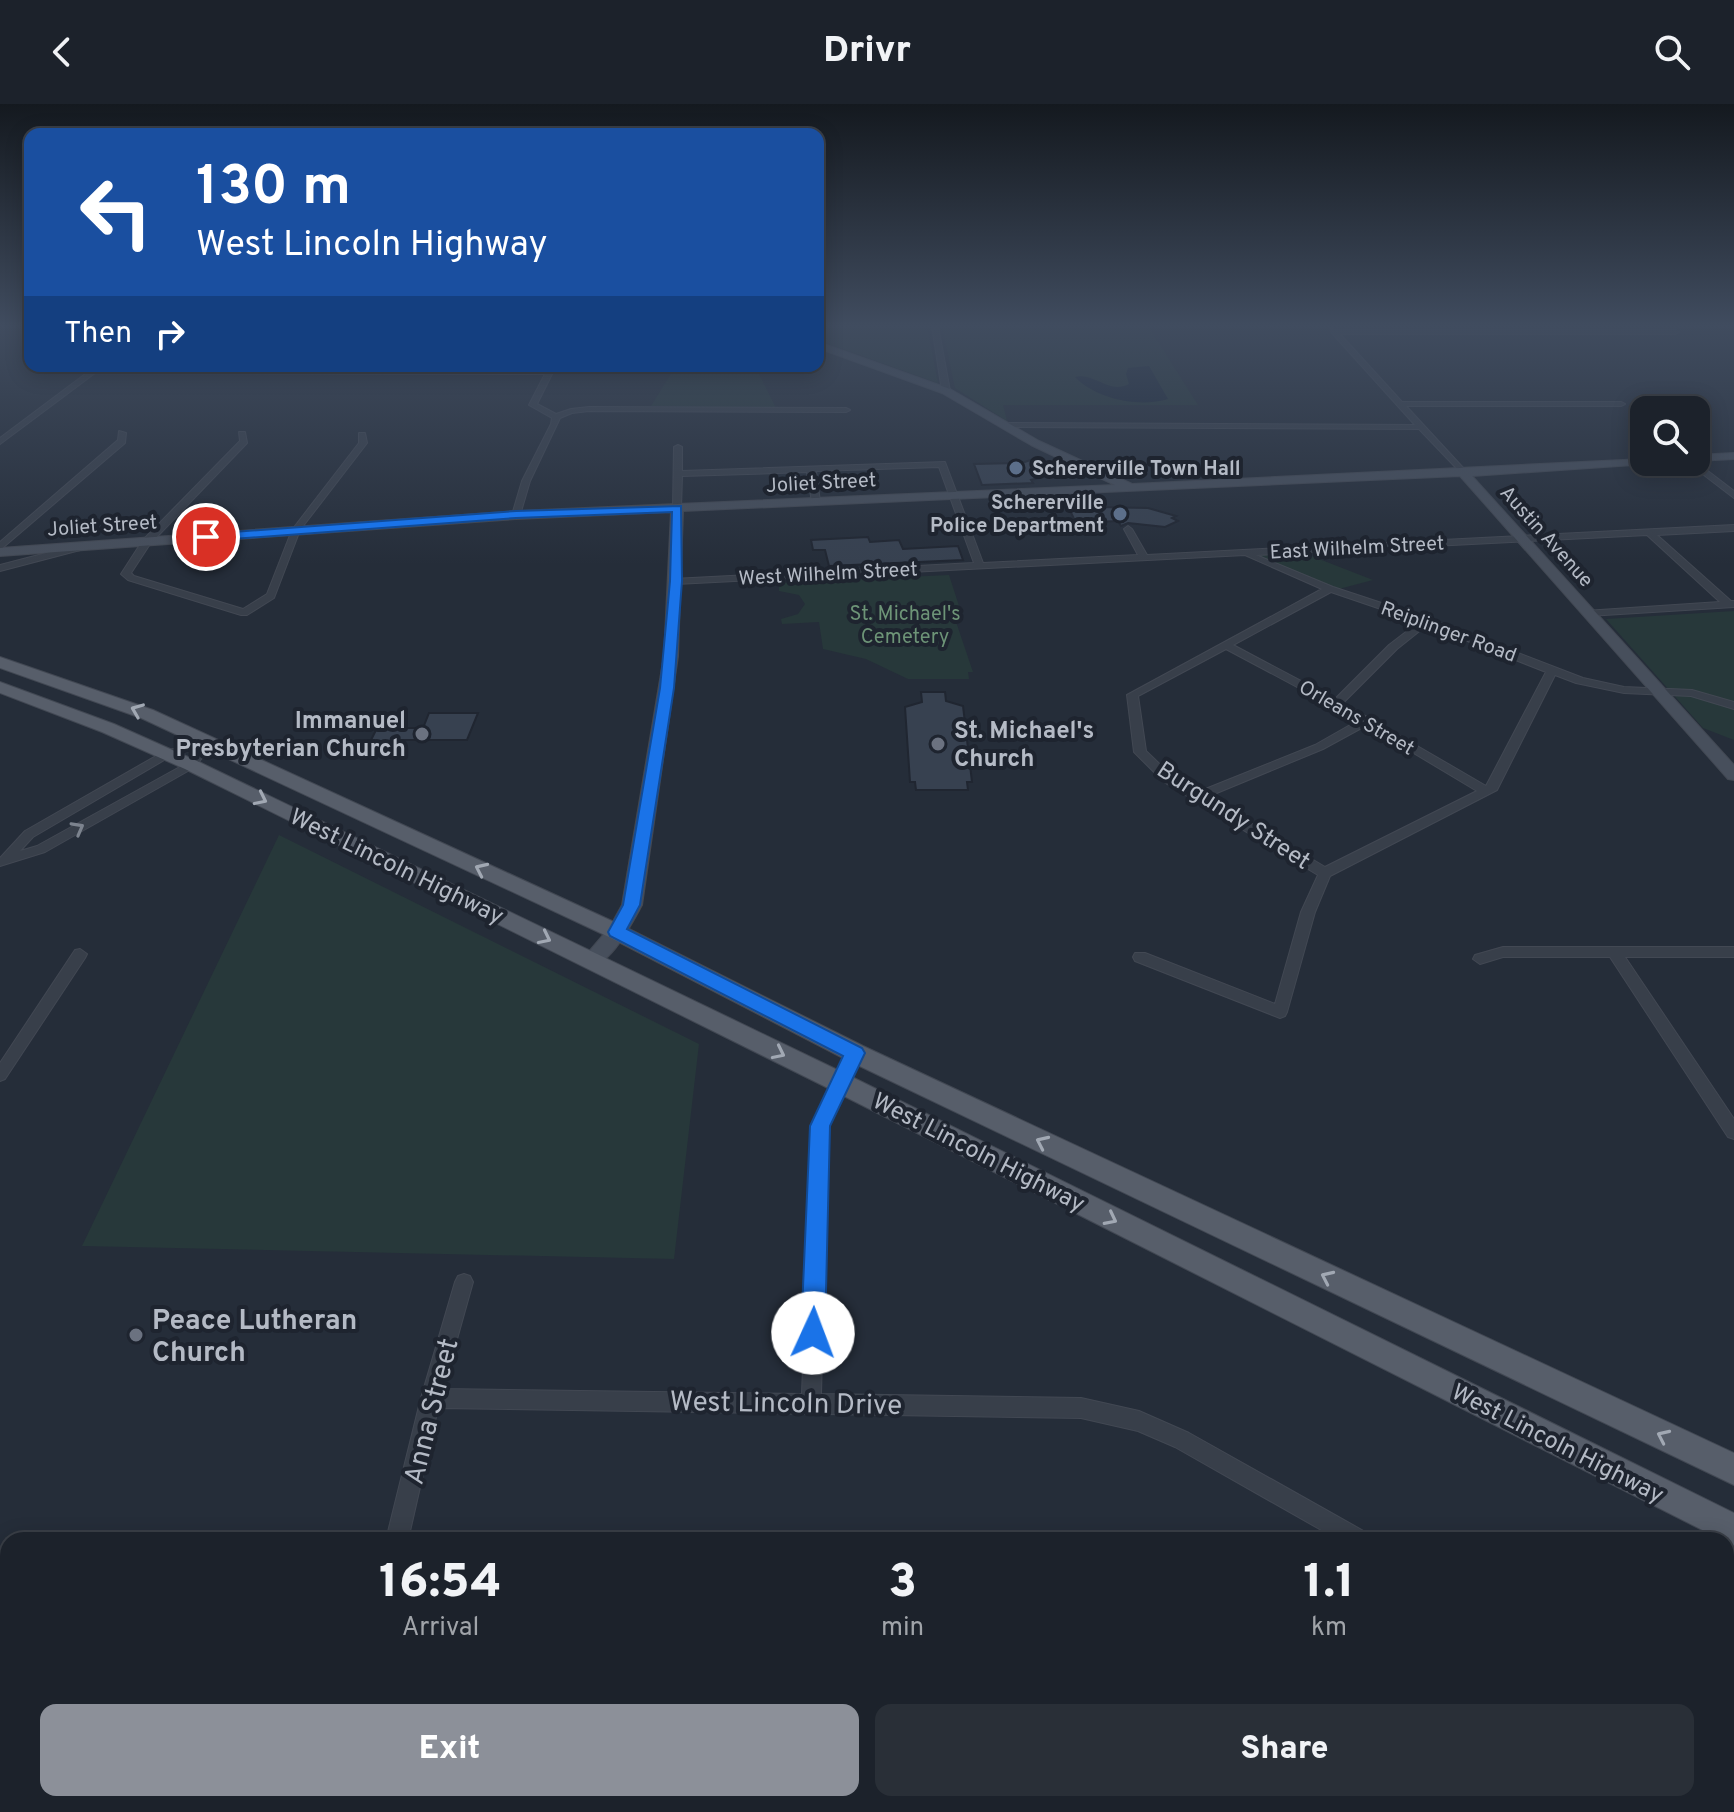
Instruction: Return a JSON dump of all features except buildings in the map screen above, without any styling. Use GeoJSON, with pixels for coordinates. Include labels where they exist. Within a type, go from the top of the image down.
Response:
{"type":"FeatureCollection","features":[{"type":"Feature","properties":{"kind":"main road","name":"West Lincoln Highway"},"geometry":{"type":"LineString","coordinates":[[0,662],[86,690],[208,742],[617,932],[855,1053],[1734,1469]]}},
{"type":"Feature","properties":{"kind":"main road","name":"West Lincoln Highway"},"geometry":{"type":"LineString","coordinates":[[0,687],[68,712],[191,765],[841,1083],[1734,1530]]}},
{"type":"Feature","properties":{"kind":"street"},"geometry":{"type":"LineString","coordinates":[[0,442],[48,406]]}},
{"type":"Feature","properties":{"kind":"street"},"geometry":{"type":"LineString","coordinates":[[534,406],[556,417]]}},
{"type":"Feature","properties":{"kind":"street"},"geometry":{"type":"LineString","coordinates":[[972,406],[1131,488]]}},
{"type":"Feature","properties":{"kind":"street","name":"Austin Avenue"},"geometry":{"type":"LineString","coordinates":[[1402,406],[1734,775]]}},
{"type":"Feature","properties":{"kind":"street"},"geometry":{"type":"LineString","coordinates":[[516,515],[526,481],[556,417],[571,411],[846,410]]}},
{"type":"Feature","properties":{"kind":"street"},"geometry":{"type":"LineString","coordinates":[[1005,425],[1421,427]]}},
{"type":"Feature","properties":{"kind":"street"},"geometry":{"type":"LineString","coordinates":[[0,550],[122,441],[122,433]]}},
{"type":"Feature","properties":{"kind":"street"},"geometry":{"type":"LineString","coordinates":[[242,434],[244,441],[146,542],[126,574],[131,578],[244,613],[271,596],[296,530],[363,443],[362,435]]}},
{"type":"Feature","properties":{"kind":"street"},"geometry":{"type":"LineString","coordinates":[[591,961],[617,932],[632,905],[670,667],[676,581],[678,447]]}},
{"type":"Feature","properties":{"kind":"street"},"geometry":{"type":"LineString","coordinates":[[1710,457],[1734,456]]}},
{"type":"Feature","properties":{"kind":"street","name":"Joliet Street"},"geometry":{"type":"LineString","coordinates":[[0,550],[82,547],[516,515],[1630,463]]}},
{"type":"Feature","properties":{"kind":"street"},"geometry":{"type":"LineString","coordinates":[[679,474],[942,464],[980,566]]}},
{"type":"Feature","properties":{"kind":"street"},"geometry":{"type":"LineString","coordinates":[[811,468],[816,502]]}},
{"type":"Feature","properties":{"kind":"street"},"geometry":{"type":"LineString","coordinates":[[1709,476],[1734,495]]}},
{"type":"Feature","properties":{"kind":"street","name":"East Wilhelm Street"},"geometry":{"type":"LineString","coordinates":[[980,566],[1734,528]]}},
{"type":"Feature","properties":{"kind":"street"},"geometry":{"type":"LineString","coordinates":[[1128,529],[1144,558]]}},
{"type":"Feature","properties":{"kind":"street"},"geometry":{"type":"LineString","coordinates":[[1649,532],[1731,604]]}},
{"type":"Feature","properties":{"kind":"street"},"geometry":{"type":"LineString","coordinates":[[0,568],[82,547]]}},
{"type":"Feature","properties":{"kind":"street","name":"Reiplinger Road"},"geometry":{"type":"LineString","coordinates":[[1243,553],[1330,589],[1606,688],[1692,693],[1734,706]]}},
{"type":"Feature","properties":{"kind":"street","name":"West Wilhelm Street"},"geometry":{"type":"LineString","coordinates":[[676,581],[980,566]]}},
{"type":"Feature","properties":{"kind":"street","name":"Burgundy Street"},"geometry":{"type":"LineString","coordinates":[[1325,873],[1168,779],[1140,752],[1132,695],[1330,589]]}},
{"type":"Feature","properties":{"kind":"street"},"geometry":{"type":"LineString","coordinates":[[1588,613],[1731,604]]}},
{"type":"Feature","properties":{"kind":"street"},"geometry":{"type":"LineString","coordinates":[[1337,703],[1393,647],[1426,621]]}},
{"type":"Feature","properties":{"kind":"street","name":"Orleans Street"},"geometry":{"type":"LineString","coordinates":[[1226,645],[1337,703],[1486,791]]}},
{"type":"Feature","properties":{"kind":"street"},"geometry":{"type":"LineString","coordinates":[[1140,957],[1280,1012],[1308,912],[1325,873],[1493,787],[1553,669]]}},
{"type":"Feature","properties":{"kind":"street"},"geometry":{"type":"LineString","coordinates":[[1197,797],[1319,747],[1367,720]]}},
{"type":"Feature","properties":{"kind":"street"},"geometry":{"type":"LineString","coordinates":[[3,860],[29,834],[167,754],[208,742]]}},
{"type":"Feature","properties":{"kind":"street"},"geometry":{"type":"LineString","coordinates":[[3,860],[41,849],[191,765],[208,742]]}},
{"type":"Feature","properties":{"kind":"street"},"geometry":{"type":"LineString","coordinates":[[1480,959],[1503,952],[1734,952]]}},
{"type":"Feature","properties":{"kind":"street"},"geometry":{"type":"LineString","coordinates":[[1614,952],[1734,1132]]}},
{"type":"Feature","properties":{"kind":"street"},"geometry":{"type":"LineString","coordinates":[[0,1075],[80,954]]}},
{"type":"Feature","properties":{"kind":"street"},"geometry":{"type":"LineString","coordinates":[[811,1403],[820,1126],[855,1053]]}},
{"type":"Feature","properties":{"kind":"street","name":"Anna Street"},"geometry":{"type":"LineString","coordinates":[[399,1532],[431,1398],[464,1282]]}},
{"type":"Feature","properties":{"kind":"street","name":"West Lincoln Drive"},"geometry":{"type":"LineString","coordinates":[[431,1398],[1081,1408],[1139,1421],[1182,1440],[1346,1532]]}},
{"type":"Feature","properties":{"kind":"green space"},"geometry":{"type":"Polygon","coordinates":[[[651,406],[775,406],[777,410],[651,406]]]}},
{"type":"Feature","properties":{"kind":"green space"},"geometry":{"type":"Polygon","coordinates":[[[983,406],[1003,406],[1007,421],[983,406]]]}},
{"type":"Feature","properties":{"kind":"green space"},"geometry":{"type":"Polygon","coordinates":[[[1296,550],[1373,580],[1335,590],[1243,553],[1296,550]]]}},
{"type":"Feature","properties":{"kind":"green space","name":"St. Michael's Cemetery"},"geometry":{"type":"Polygon","coordinates":[[[949,575],[960,609],[952,610],[973,672],[968,672],[969,679],[908,679],[866,659],[823,649],[819,622],[782,624],[781,619],[798,614],[805,604],[799,595],[779,591],[779,583],[949,575]]]}},
{"type":"Feature","properties":{"kind":"green space"},"geometry":{"type":"Polygon","coordinates":[[[1734,611],[1734,740],[1703,728],[1606,619],[1734,611]]]}},
{"type":"Feature","properties":{"kind":"green space"},"geometry":{"type":"Polygon","coordinates":[[[279,835],[699,1044],[674,1259],[82,1246],[279,835]]]}},
{"type":"Feature","properties":{"kind":"place","name":"Schererville Town Hall"},"geometry":{"type":"Point","coordinates":[1016,468]}},
{"type":"Feature","properties":{"kind":"place","name":"Schererville Police Department"},"geometry":{"type":"Point","coordinates":[1120,514]}},
{"type":"Feature","properties":{"kind":"place","name":"Immanuel Presbyterian Church"},"geometry":{"type":"Point","coordinates":[422,734]}},
{"type":"Feature","properties":{"kind":"place","name":"St. Michael's Church"},"geometry":{"type":"Point","coordinates":[938,744]}},
{"type":"Feature","properties":{"kind":"place","name":"Peace Lutheran Church"},"geometry":{"type":"Point","coordinates":[136,1335]}},
{"type":"Feature","properties":{"kind":"route"},"geometry":{"type":"LineString","coordinates":[[206,537],[516,515],[677,508],[676,581],[667,688],[632,905],[617,932],[855,1053],[820,1126],[813,1333]]}}]}
